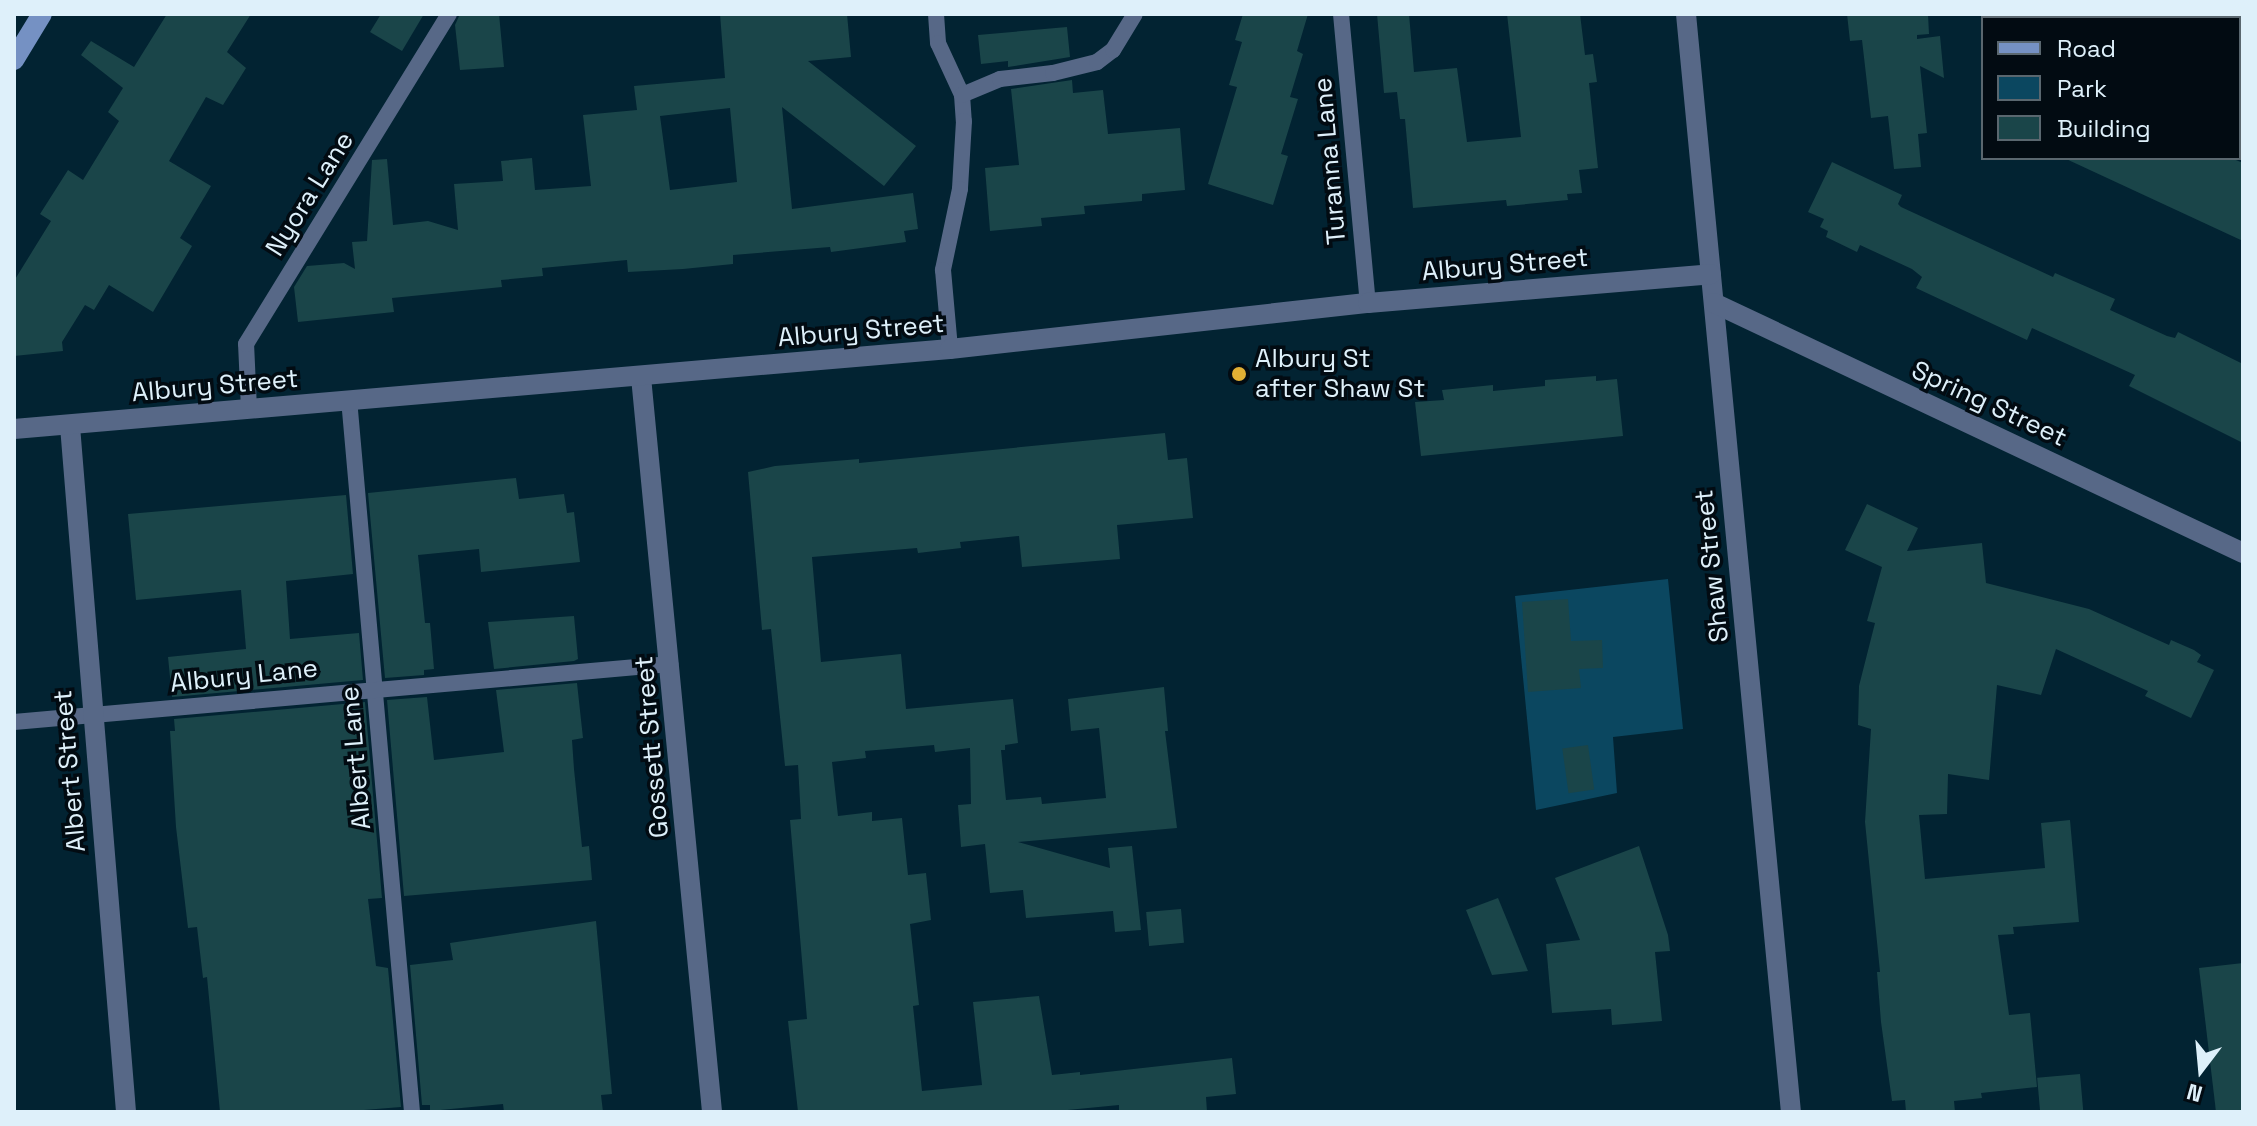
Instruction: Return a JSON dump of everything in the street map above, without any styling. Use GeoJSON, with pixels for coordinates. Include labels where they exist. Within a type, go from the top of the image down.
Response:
{"type":"FeatureCollection","features":[{"type":"Feature","properties":{"kind":"main road"},"geometry":{"type":"LineString","coordinates":[[14,60],[42,14]]}},
{"type":"Feature","properties":{"kind":"street","name":"Shaw Street"},"geometry":{"type":"LineString","coordinates":[[1686,14],[1791,1112]]}},
{"type":"Feature","properties":{"kind":"street","name":"Albury Street"},"geometry":{"type":"LineString","coordinates":[[14,429],[950,349],[1368,303],[1711,274]]}},
{"type":"Feature","properties":{"kind":"street","name":"Spring Street"},"geometry":{"type":"LineString","coordinates":[[1714,303],[2243,553]]}},
{"type":"Feature","properties":{"kind":"street","name":"Gossett Street"},"geometry":{"type":"LineString","coordinates":[[641,377],[712,1112]]}},
{"type":"Feature","properties":{"kind":"street","name":"Albert Street"},"geometry":{"type":"LineString","coordinates":[[70,426],[91,715],[126,1112]]}},
{"type":"Feature","properties":{"kind":"lane","name":"Nyora Lane"},"geometry":{"type":"LineString","coordinates":[[249,409],[246,344],[449,14]]}},
{"type":"Feature","properties":{"kind":"lane"},"geometry":{"type":"LineString","coordinates":[[936,14],[938,43],[962,95],[965,130],[960,189],[943,270],[950,349]]}},
{"type":"Feature","properties":{"kind":"lane"},"geometry":{"type":"LineString","coordinates":[[962,95],[1000,79],[1053,73],[1097,62],[1113,50],[1135,14]]}},
{"type":"Feature","properties":{"kind":"lane","name":"Turanna Lane"},"geometry":{"type":"LineString","coordinates":[[1341,14],[1368,303]]}},
{"type":"Feature","properties":{"kind":"lane","name":"Albert Lane"},"geometry":{"type":"LineString","coordinates":[[349,399],[412,1112]]}},
{"type":"Feature","properties":{"kind":"lane","name":"Albury Lane"},"geometry":{"type":"LineString","coordinates":[[14,722],[670,664]]}},
{"type":"Feature","properties":{"kind":"green space"},"geometry":{"type":"Polygon","coordinates":[[[2091,14],[2243,14],[2243,86],[2241,16],[2091,14]]]}},
{"type":"Feature","properties":{"kind":"green space"},"geometry":{"type":"Polygon","coordinates":[[[1668,579],[1683,729],[1613,737],[1617,793],[1536,810],[1515,596],[1668,579]]]}},
{"type":"Feature","properties":{"kind":"building"},"geometry":{"type":"Polygon","coordinates":[[[167,14],[251,14],[227,52],[246,68],[223,105],[206,97],[169,161],[211,186],[180,238],[192,246],[153,312],[109,285],[94,310],[85,305],[62,342],[63,351],[14,356],[14,281],[51,221],[40,214],[68,170],[83,180],[119,121],[108,112],[123,88],[81,55],[91,41],[134,67],[167,14]]]}},
{"type":"Feature","properties":{"kind":"building"},"geometry":{"type":"Polygon","coordinates":[[[381,14],[424,14],[402,51],[370,32],[381,14]]]}},
{"type":"Feature","properties":{"kind":"building"},"geometry":{"type":"Polygon","coordinates":[[[460,14],[499,14],[504,67],[460,70],[455,25],[460,14]]]}},
{"type":"Feature","properties":{"kind":"building"},"geometry":{"type":"Polygon","coordinates":[[[720,14],[847,14],[851,57],[808,61],[916,146],[884,186],[782,107],[792,209],[913,193],[918,229],[904,231],[906,242],[831,252],[830,247],[733,255],[733,264],[628,272],[627,260],[542,268],[543,276],[501,280],[502,287],[392,298],[394,312],[298,322],[294,287],[307,266],[344,263],[355,269],[352,242],[367,241],[372,160],[387,159],[393,225],[428,221],[458,230],[454,184],[503,181],[501,161],[532,158],[535,190],[591,186],[583,115],[637,110],[634,86],[725,78],[720,14]],[[730,108],[660,116],[670,190],[737,182],[730,108]]]}},
{"type":"Feature","properties":{"kind":"building"},"geometry":{"type":"Polygon","coordinates":[[[1243,14],[1308,14],[1297,51],[1303,54],[1290,97],[1298,99],[1281,154],[1288,156],[1273,205],[1208,184],[1237,87],[1229,85],[1242,42],[1235,40],[1243,14]]]}},
{"type":"Feature","properties":{"kind":"building"},"geometry":{"type":"Polygon","coordinates":[[[1377,14],[1409,14],[1414,72],[1457,68],[1467,142],[1521,137],[1507,14],[1580,14],[1585,55],[1593,54],[1597,82],[1589,83],[1598,168],[1579,170],[1582,193],[1567,194],[1568,200],[1507,206],[1506,200],[1413,208],[1405,119],[1400,119],[1397,92],[1384,93],[1377,14]]]}},
{"type":"Feature","properties":{"kind":"building"},"geometry":{"type":"Polygon","coordinates":[[[1847,14],[1928,14],[1929,34],[1917,35],[1917,39],[1940,36],[1944,78],[1920,66],[1927,133],[1918,134],[1921,167],[1894,169],[1888,116],[1871,118],[1862,40],[1850,41],[1847,14]]]}},
{"type":"Feature","properties":{"kind":"building"},"geometry":{"type":"Polygon","coordinates":[[[1067,27],[1070,57],[1008,67],[1008,61],[981,64],[978,35],[1067,27]]]}},
{"type":"Feature","properties":{"kind":"building"},"geometry":{"type":"Polygon","coordinates":[[[1072,80],[1073,93],[1103,90],[1108,134],[1180,128],[1185,190],[1142,194],[1142,201],[1084,206],[1085,214],[1041,218],[1042,226],[990,231],[985,168],[1019,165],[1011,89],[1072,80]]]}},
{"type":"Feature","properties":{"kind":"building"},"geometry":{"type":"Polygon","coordinates":[[[2068,160],[2236,160],[2243,163],[2243,241],[2068,160]]]}},
{"type":"Feature","properties":{"kind":"building"},"geometry":{"type":"Polygon","coordinates":[[[1832,162],[1902,195],[1898,204],[1901,207],[2053,277],[2055,273],[2115,299],[2110,310],[2167,336],[2175,338],[2178,332],[2243,364],[2243,443],[2129,386],[2135,375],[2032,328],[2027,340],[1916,288],[1922,277],[1912,269],[1860,245],[1857,252],[1826,237],[1828,231],[1820,227],[1824,219],[1808,212],[1832,162]]]}},
{"type":"Feature","properties":{"kind":"building"},"geometry":{"type":"Polygon","coordinates":[[[1596,376],[1596,381],[1617,379],[1623,436],[1421,456],[1415,402],[1444,400],[1442,390],[1493,385],[1493,391],[1545,386],[1545,380],[1596,376]]]}},
{"type":"Feature","properties":{"kind":"building"},"geometry":{"type":"Polygon","coordinates":[[[1165,433],[1168,460],[1187,458],[1193,518],[1117,525],[1120,559],[1022,567],[1019,536],[960,542],[961,548],[918,553],[917,548],[812,557],[821,662],[901,654],[906,709],[1013,699],[1018,743],[1005,745],[1005,750],[1001,750],[1006,800],[1041,797],[1042,804],[1106,798],[1099,728],[1071,731],[1068,699],[1164,687],[1168,731],[1165,731],[1177,828],[1018,842],[1110,868],[1108,848],[1132,846],[1141,930],[1115,932],[1113,911],[1026,918],[1023,890],[990,893],[985,844],[961,847],[958,805],[971,804],[970,748],[935,752],[934,745],[865,751],[866,758],[832,762],[838,816],[872,812],[872,821],[902,818],[908,875],[926,873],[931,920],[910,924],[919,1005],[913,1006],[922,1091],[982,1085],[973,1002],[1039,996],[1052,1075],[1080,1072],[1080,1075],[1232,1058],[1236,1094],[1206,1097],[1207,1112],[1119,1112],[1119,1105],[1047,1112],[798,1112],[788,1021],[807,1019],[790,820],[801,819],[798,765],[785,766],[771,629],[762,630],[748,472],[775,466],[859,459],[859,463],[1165,433]]]}},
{"type":"Feature","properties":{"kind":"building"},"geometry":{"type":"Polygon","coordinates":[[[516,478],[519,499],[564,494],[567,513],[574,512],[580,562],[481,572],[479,549],[418,555],[425,623],[430,623],[434,669],[424,670],[424,675],[385,678],[368,493],[516,478]]]}},
{"type":"Feature","properties":{"kind":"building"},"geometry":{"type":"Polygon","coordinates":[[[346,495],[353,574],[286,581],[290,639],[359,633],[363,680],[172,697],[168,657],[246,649],[241,590],[136,600],[128,514],[346,495]]]}},
{"type":"Feature","properties":{"kind":"building"},"geometry":{"type":"Polygon","coordinates":[[[1867,504],[1918,528],[1907,551],[1982,543],[1986,583],[2089,609],[2169,645],[2171,640],[2194,650],[2201,655],[2197,662],[2214,670],[2191,718],[2145,696],[2148,691],[2056,649],[2041,695],[1997,685],[1989,780],[1948,774],[1947,814],[1919,815],[1925,879],[2045,868],[2041,823],[2070,820],[2079,922],[2013,927],[2014,934],[1998,935],[2009,1015],[2030,1013],[2037,1087],[1981,1093],[1982,1098],[1954,1101],[1955,1112],[1906,1112],[1905,1100],[1892,1101],[1881,1022],[1877,972],[1880,972],[1865,822],[1871,729],[1858,725],[1859,686],[1875,623],[1867,621],[1882,567],[1845,550],[1867,504]]]}},
{"type":"Feature","properties":{"kind":"building"},"geometry":{"type":"Polygon","coordinates":[[[1568,599],[1571,641],[1602,640],[1603,668],[1579,669],[1581,688],[1528,692],[1522,602],[1568,599]]]}},
{"type":"Feature","properties":{"kind":"building"},"geometry":{"type":"Polygon","coordinates":[[[574,616],[578,659],[494,669],[488,622],[574,616]]]}},
{"type":"Feature","properties":{"kind":"building"},"geometry":{"type":"Polygon","coordinates":[[[577,683],[583,738],[572,740],[574,769],[582,847],[589,846],[592,880],[404,896],[387,700],[427,697],[434,760],[504,752],[496,690],[577,683]]]}},
{"type":"Feature","properties":{"kind":"building"},"geometry":{"type":"Polygon","coordinates":[[[365,702],[382,898],[368,899],[376,966],[388,968],[401,1107],[339,1112],[220,1112],[207,977],[203,978],[197,927],[188,928],[176,827],[170,731],[175,731],[174,719],[365,702]]]}},
{"type":"Feature","properties":{"kind":"building"},"geometry":{"type":"Polygon","coordinates":[[[1588,745],[1594,790],[1569,793],[1562,749],[1588,745]]]}},
{"type":"Feature","properties":{"kind":"building"},"geometry":{"type":"Polygon","coordinates":[[[1639,846],[1668,935],[1670,951],[1655,952],[1662,1021],[1612,1025],[1611,1009],[1552,1013],[1546,944],[1580,940],[1555,878],[1639,846]]]}},
{"type":"Feature","properties":{"kind":"building"},"geometry":{"type":"Polygon","coordinates":[[[1498,898],[1528,971],[1492,975],[1466,910],[1498,898]]]}},
{"type":"Feature","properties":{"kind":"building"},"geometry":{"type":"Polygon","coordinates":[[[1181,909],[1184,943],[1149,946],[1146,912],[1181,909]]]}},
{"type":"Feature","properties":{"kind":"building"},"geometry":{"type":"Polygon","coordinates":[[[596,921],[612,1094],[601,1095],[603,1112],[504,1112],[503,1104],[430,1111],[430,1105],[422,1105],[410,965],[453,960],[450,943],[596,921]]]}},
{"type":"Feature","properties":{"kind":"building"},"geometry":{"type":"Polygon","coordinates":[[[2243,963],[2243,1112],[2216,1112],[2199,968],[2243,963]]]}},
{"type":"Feature","properties":{"kind":"building"},"geometry":{"type":"Polygon","coordinates":[[[2080,1074],[2083,1112],[2040,1112],[2037,1078],[2080,1074]]]}},
{"type":"Feature","properties":{"kind":"place","name":"Albury St after Shaw St"},"geometry":{"type":"Point","coordinates":[1239,374]}}]}
